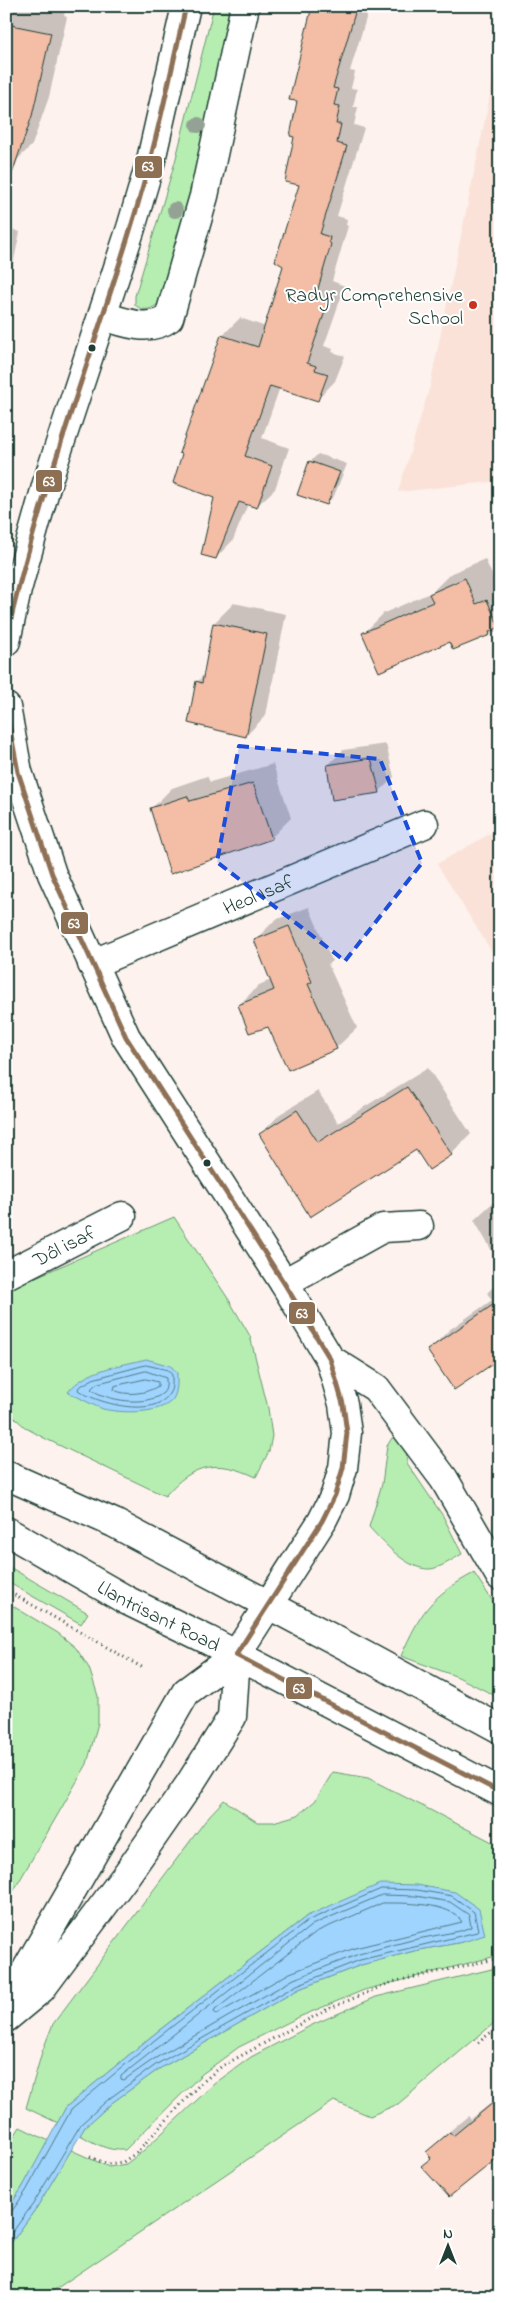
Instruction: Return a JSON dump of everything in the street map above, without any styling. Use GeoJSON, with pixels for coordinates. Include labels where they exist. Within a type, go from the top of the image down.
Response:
{"type":"FeatureCollection","features":[{"type":"Feature","properties":{"kind":"main road"},"geometry":{"type":"LineString","coordinates":[[6,641],[19,582],[47,483],[103,316],[151,160],[186,6]]}},
{"type":"Feature","properties":{"kind":"main road"},"geometry":{"type":"LineString","coordinates":[[103,316],[140,326],[160,325],[168,318],[204,196],[245,6]]}},
{"type":"Feature","properties":{"kind":"main road"},"geometry":{"type":"LineString","coordinates":[[6,707],[18,772],[32,820],[52,874],[126,1037],[284,1283],[330,1359],[343,1404],[348,1433],[343,1468],[335,1495],[322,1521],[236,1654],[186,1692],[6,2009]]}},
{"type":"Feature","properties":{"kind":"main road","name":"Heol Isaf"},"geometry":{"type":"LineString","coordinates":[[92,964],[424,824]]}},
{"type":"Feature","properties":{"kind":"main road","name":"Dôl isaf"},"geometry":{"type":"LineString","coordinates":[[6,1275],[122,1216]]}},
{"type":"Feature","properties":{"kind":"main road"},"geometry":{"type":"LineString","coordinates":[[284,1283],[383,1228],[419,1226]]}},
{"type":"Feature","properties":{"kind":"main road"},"geometry":{"type":"LineString","coordinates":[[330,1359],[376,1388],[444,1479],[500,1576]]}},
{"type":"Feature","properties":{"kind":"main road"},"geometry":{"type":"LineString","coordinates":[[6,1475],[114,1523],[500,1729]]}},
{"type":"Feature","properties":{"kind":"main road","name":"Llantrisant Road"},"geometry":{"type":"LineString","coordinates":[[6,1531],[128,1601],[236,1654],[500,1792]]}},
{"type":"Feature","properties":{"kind":"main road"},"geometry":{"type":"LineString","coordinates":[[6,2018],[41,1989],[127,1874],[189,1785],[232,1717],[236,1654]]}},
{"type":"Feature","properties":{"kind":"path"},"geometry":{"type":"LineString","coordinates":[[6,1590],[145,1669]]}},
{"type":"Feature","properties":{"kind":"path"},"geometry":{"type":"LineString","coordinates":[[90,2156],[108,2164],[123,2162],[136,2153],[199,2085],[222,2066],[326,2010],[392,1982],[500,1958]]}},
{"type":"Feature","properties":{"kind":"path"},"geometry":{"type":"LineString","coordinates":[[478,2043],[500,2025]]}},
{"type":"Feature","properties":{"kind":"highlighted area"},"geometry":{"type":"Polygon","coordinates":[[[239,746],[380,759],[422,863],[345,961],[217,862],[239,746]]]}},
{"type":"Feature","properties":{"kind":"shaded area","name":"Radyr Comprehensive School"},"geometry":{"type":"Polygon","coordinates":[[[500,47],[500,481],[398,492],[430,386],[500,47]]]}},
{"type":"Feature","properties":{"kind":"shaded area"},"geometry":{"type":"Polygon","coordinates":[[[500,828],[500,965],[437,864],[500,828]]]}},
{"type":"Feature","properties":{"kind":"green space"},"geometry":{"type":"Polygon","coordinates":[[[214,6],[234,6],[198,176],[161,301],[152,308],[142,309],[135,305],[135,296],[175,162],[214,6]]]}},
{"type":"Feature","properties":{"kind":"green space"},"geometry":{"type":"Polygon","coordinates":[[[174,1217],[229,1300],[250,1336],[268,1408],[272,1436],[269,1451],[256,1477],[230,1468],[207,1467],[186,1477],[165,1496],[44,1438],[26,1428],[6,1410],[6,1290],[174,1217]]]}},
{"type":"Feature","properties":{"kind":"green space"},"geometry":{"type":"Polygon","coordinates":[[[398,1437],[406,1442],[407,1463],[443,1516],[462,1554],[438,1567],[430,1569],[421,1568],[404,1560],[388,1547],[369,1527],[382,1484],[387,1446],[392,1438],[398,1437]]]}},
{"type":"Feature","properties":{"kind":"green space"},"geometry":{"type":"Polygon","coordinates":[[[6,1565],[88,1613],[81,1624],[6,1581],[6,1565]]]}},
{"type":"Feature","properties":{"kind":"green space"},"geometry":{"type":"Polygon","coordinates":[[[474,1573],[500,1612],[500,1698],[458,1677],[401,1656],[415,1627],[429,1606],[447,1589],[474,1573]]]}},
{"type":"Feature","properties":{"kind":"green space"},"geometry":{"type":"Polygon","coordinates":[[[6,1602],[58,1633],[76,1648],[89,1668],[98,1696],[98,1723],[87,1764],[6,1904],[6,1602]]]}},
{"type":"Feature","properties":{"kind":"green space"},"geometry":{"type":"Polygon","coordinates":[[[333,1772],[368,1778],[500,1846],[500,1955],[364,1990],[299,2017],[239,2047],[202,2074],[125,2150],[107,2148],[80,2135],[85,2127],[113,2102],[159,2069],[299,1989],[361,1965],[414,1951],[463,1942],[307,1916],[153,2035],[66,2107],[58,2123],[26,2108],[42,2052],[53,2024],[209,1816],[224,1800],[257,1822],[273,1822],[298,1815],[315,1801],[333,1772]]]}},
{"type":"Feature","properties":{"kind":"green space"},"geometry":{"type":"Polygon","coordinates":[[[500,1967],[500,2018],[398,2104],[370,2116],[334,2101],[44,2297],[6,2297],[6,2250],[37,2207],[71,2150],[109,2167],[126,2164],[143,2151],[214,2084],[251,2057],[312,2025],[376,1997],[500,1967]]]}},
{"type":"Feature","properties":{"kind":"green space"},"geometry":{"type":"Polygon","coordinates":[[[20,2127],[49,2141],[22,2188],[6,2211],[6,2149],[20,2127]]]}},
{"type":"Feature","properties":{"kind":"water"},"geometry":{"type":"Polygon","coordinates":[[[146,1359],[171,1366],[177,1373],[175,1396],[167,1404],[159,1408],[140,1412],[103,1409],[68,1392],[75,1384],[94,1373],[146,1359]]]}},
{"type":"Feature","properties":{"kind":"water"},"geometry":{"type":"Polygon","coordinates":[[[380,1884],[417,1885],[455,1892],[479,1909],[485,1935],[463,1942],[414,1951],[361,1965],[299,1989],[159,2069],[113,2102],[85,2127],[37,2207],[6,2250],[6,2211],[22,2188],[66,2107],[153,2035],[307,1916],[380,1884]]]}},
{"type":"Feature","properties":{"kind":"building"},"geometry":{"type":"Polygon","coordinates":[[[312,6],[357,6],[333,88],[338,89],[334,105],[340,106],[336,124],[341,124],[337,143],[347,146],[320,234],[330,237],[329,242],[331,244],[315,299],[328,303],[307,363],[316,366],[315,370],[328,374],[318,401],[270,386],[245,456],[272,466],[257,508],[239,502],[216,559],[201,555],[214,498],[173,483],[182,454],[179,453],[221,335],[258,347],[283,266],[275,261],[299,185],[285,182],[294,137],[290,136],[297,101],[289,100],[312,6]]]}},
{"type":"Feature","properties":{"kind":"building"},"geometry":{"type":"Polygon","coordinates":[[[6,24],[51,33],[32,116],[10,179],[6,178],[6,24]]]}},
{"type":"Feature","properties":{"kind":"building"},"geometry":{"type":"Polygon","coordinates":[[[309,461],[340,472],[327,505],[297,495],[309,461]]]}},
{"type":"Feature","properties":{"kind":"building"},"geometry":{"type":"Polygon","coordinates":[[[465,578],[476,604],[487,600],[499,627],[489,632],[490,635],[453,650],[449,642],[379,672],[362,633],[433,602],[429,594],[465,578]]]}},
{"type":"Feature","properties":{"kind":"building"},"geometry":{"type":"Polygon","coordinates":[[[213,623],[267,634],[246,737],[188,723],[196,681],[202,683],[213,623]]]}},
{"type":"Feature","properties":{"kind":"building"},"geometry":{"type":"Polygon","coordinates":[[[371,758],[380,793],[332,800],[327,765],[371,758]]]}},
{"type":"Feature","properties":{"kind":"building"},"geometry":{"type":"Polygon","coordinates":[[[253,783],[272,839],[170,874],[150,808],[187,796],[190,801],[253,783]]]}},
{"type":"Feature","properties":{"kind":"building"},"geometry":{"type":"Polygon","coordinates":[[[289,926],[312,982],[308,984],[337,1049],[288,1070],[268,1027],[249,1033],[238,1005],[274,990],[254,940],[289,926]]]}},
{"type":"Feature","properties":{"kind":"building"},"geometry":{"type":"Polygon","coordinates":[[[407,1087],[452,1155],[429,1170],[416,1150],[310,1217],[259,1134],[297,1110],[318,1142],[407,1087]]]}},
{"type":"Feature","properties":{"kind":"building"},"geometry":{"type":"Polygon","coordinates":[[[500,1300],[500,1359],[454,1390],[427,1350],[500,1300]]]}},
{"type":"Feature","properties":{"kind":"building"},"geometry":{"type":"Polygon","coordinates":[[[500,2097],[500,2156],[449,2197],[421,2166],[431,2158],[426,2152],[450,2132],[453,2136],[500,2097]]]}},
{"type":"Feature","properties":{"kind":"transit line","name":"63"},"geometry":{"type":"LineString","coordinates":[[6,640],[48,484],[115,279],[147,172],[186,6]]}},
{"type":"Feature","properties":{"kind":"transit line","name":"63"},"geometry":{"type":"LineString","coordinates":[[6,708],[18,772],[52,874],[126,1037],[284,1283],[330,1359],[343,1404],[347,1433],[343,1468],[335,1495],[322,1521],[236,1655],[500,1792]]}},
{"type":"Feature","properties":{"kind":"place","name":"Radyr Comprehensive School"},"geometry":{"type":"Point","coordinates":[473,305]}}]}
